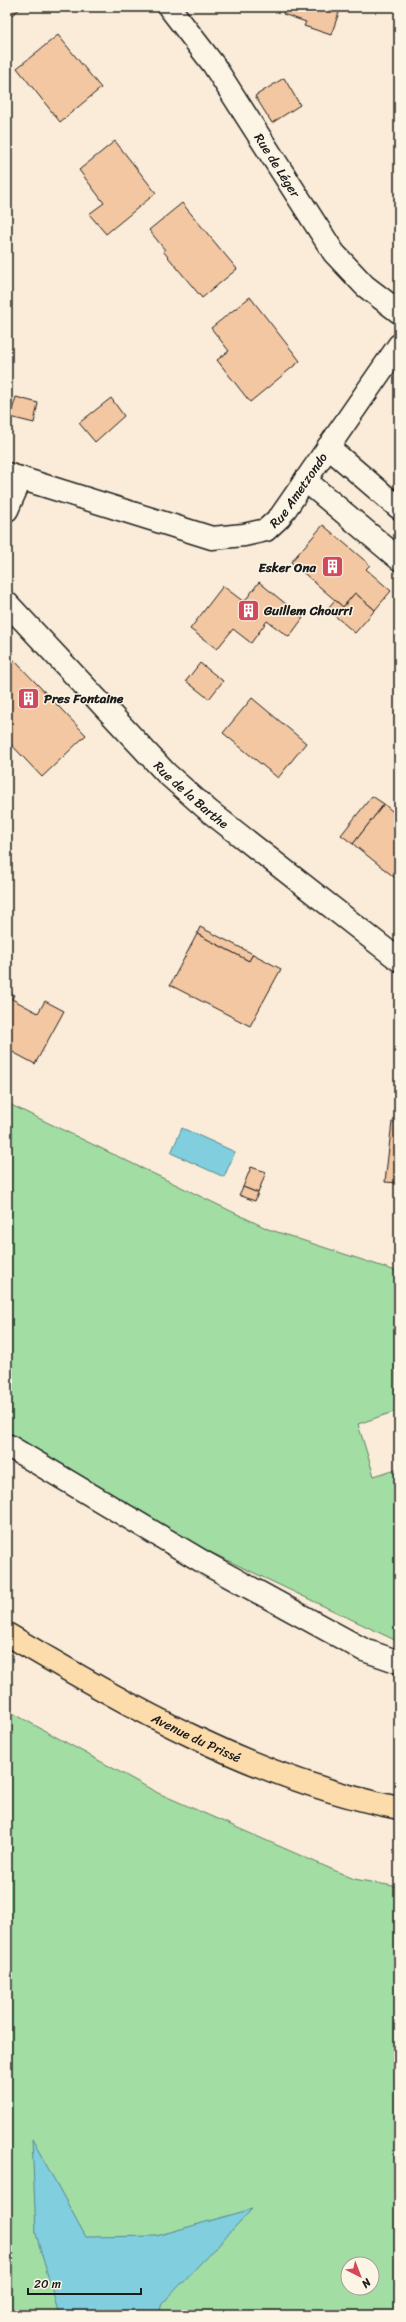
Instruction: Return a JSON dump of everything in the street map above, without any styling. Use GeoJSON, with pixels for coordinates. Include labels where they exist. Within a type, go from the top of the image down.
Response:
{"type":"FeatureCollection","features":[{"type":"Feature","properties":{"kind":"main road","name":"Avenue du Prissé"},"geometry":{"type":"LineString","coordinates":[[7,1634],[143,1712],[223,1752],[365,1801],[399,1808]]}},
{"type":"Feature","properties":{"kind":"street","name":"Rue de Léger"},"geometry":{"type":"LineString","coordinates":[[169,7],[213,64],[334,253],[365,286],[399,312]]}},
{"type":"Feature","properties":{"kind":"street","name":"Rue Ametzondo"},"geometry":{"type":"LineString","coordinates":[[14,476],[212,538],[244,535],[266,530],[280,516],[399,345]]}},
{"type":"Feature","properties":{"kind":"street"},"geometry":{"type":"LineString","coordinates":[[328,447],[399,508]]}},
{"type":"Feature","properties":{"kind":"street"},"geometry":{"type":"LineString","coordinates":[[7,510],[14,476]]}},
{"type":"Feature","properties":{"kind":"street"},"geometry":{"type":"LineString","coordinates":[[305,480],[399,560]]}},
{"type":"Feature","properties":{"kind":"street","name":"Rue de la Barthe"},"geometry":{"type":"LineString","coordinates":[[7,603],[166,773],[209,811],[399,960]]}},
{"type":"Feature","properties":{"kind":"street"},"geometry":{"type":"LineString","coordinates":[[7,1445],[205,1563],[364,1650],[399,1662]]}},
{"type":"Feature","properties":{"kind":"green space"},"geometry":{"type":"Polygon","coordinates":[[[7,1103],[268,1229],[399,1272],[399,1410],[358,1424],[374,1476],[399,1468],[399,1642],[189,1542],[7,1437],[7,1103]]]}},
{"type":"Feature","properties":{"kind":"green space"},"geometry":{"type":"Polygon","coordinates":[[[7,1710],[158,1793],[354,1879],[399,1887],[399,2315],[7,2315],[7,1710]]]}},
{"type":"Feature","properties":{"kind":"water"},"geometry":{"type":"Polygon","coordinates":[[[182,1128],[235,1152],[224,1177],[171,1153],[182,1128]]]}},
{"type":"Feature","properties":{"kind":"water"},"geometry":{"type":"Polygon","coordinates":[[[32,2139],[86,2237],[156,2236],[252,2209],[162,2304],[158,2315],[59,2315],[36,2234],[32,2139]]]}},
{"type":"Feature","properties":{"kind":"building"},"geometry":{"type":"Polygon","coordinates":[[[7,7],[22,7],[7,19],[7,7]]]}},
{"type":"Feature","properties":{"kind":"building"},"geometry":{"type":"Polygon","coordinates":[[[286,7],[341,7],[331,35],[304,26],[306,22],[283,14],[286,7]]]}},
{"type":"Feature","properties":{"kind":"building"},"geometry":{"type":"Polygon","coordinates":[[[58,35],[101,88],[60,122],[17,68],[58,35]]]}},
{"type":"Feature","properties":{"kind":"building"},"geometry":{"type":"Polygon","coordinates":[[[284,78],[300,105],[272,123],[255,96],[284,78]]]}},
{"type":"Feature","properties":{"kind":"building"},"geometry":{"type":"Polygon","coordinates":[[[115,141],[156,193],[106,234],[89,214],[104,203],[79,170],[115,141]]]}},
{"type":"Feature","properties":{"kind":"building"},"geometry":{"type":"Polygon","coordinates":[[[182,203],[237,269],[202,298],[163,251],[165,250],[149,230],[182,203]]]}},
{"type":"Feature","properties":{"kind":"building"},"geometry":{"type":"Polygon","coordinates":[[[250,297],[300,361],[250,402],[217,360],[229,351],[211,328],[250,297]]]}},
{"type":"Feature","properties":{"kind":"building"},"geometry":{"type":"Polygon","coordinates":[[[16,397],[38,403],[34,423],[10,417],[16,397]]]}},
{"type":"Feature","properties":{"kind":"building"},"geometry":{"type":"Polygon","coordinates":[[[111,398],[124,416],[95,442],[79,423],[111,398]]]}},
{"type":"Feature","properties":{"kind":"building","name":"Esker Ona"},"geometry":{"type":"Polygon","coordinates":[[[323,525],[370,565],[366,569],[391,591],[375,610],[355,593],[343,607],[291,562],[323,525]]]}},
{"type":"Feature","properties":{"kind":"building","name":"Guillem Chourri"},"geometry":{"type":"Polygon","coordinates":[[[259,582],[303,618],[289,637],[267,621],[251,643],[233,629],[217,649],[190,629],[223,586],[244,602],[259,582]]]}},
{"type":"Feature","properties":{"kind":"building"},"geometry":{"type":"Polygon","coordinates":[[[355,593],[375,610],[355,633],[327,609],[335,600],[343,607],[355,593]]]}},
{"type":"Feature","properties":{"kind":"building","name":"Pres Fontaine"},"geometry":{"type":"Polygon","coordinates":[[[12,658],[86,735],[42,777],[7,740],[7,662],[12,658]]]}},
{"type":"Feature","properties":{"kind":"building"},"geometry":{"type":"Polygon","coordinates":[[[200,663],[223,681],[209,699],[186,681],[200,663]]]}},
{"type":"Feature","properties":{"kind":"building"},"geometry":{"type":"Polygon","coordinates":[[[252,698],[306,743],[278,778],[223,733],[252,698]]]}},
{"type":"Feature","properties":{"kind":"building"},"geometry":{"type":"Polygon","coordinates":[[[372,796],[384,804],[353,844],[341,835],[372,796]]]}},
{"type":"Feature","properties":{"kind":"building"},"geometry":{"type":"Polygon","coordinates":[[[384,804],[399,817],[399,881],[353,844],[384,804]]]}},
{"type":"Feature","properties":{"kind":"building"},"geometry":{"type":"Polygon","coordinates":[[[200,927],[253,954],[249,961],[197,934],[200,927]]]}},
{"type":"Feature","properties":{"kind":"building"},"geometry":{"type":"Polygon","coordinates":[[[197,934],[249,961],[253,954],[281,969],[250,1026],[170,985],[197,934]]]}},
{"type":"Feature","properties":{"kind":"building"},"geometry":{"type":"Polygon","coordinates":[[[7,991],[14,995],[12,999],[38,1013],[45,1001],[64,1011],[35,1064],[7,1049],[7,991]]]}},
{"type":"Feature","properties":{"kind":"building"},"geometry":{"type":"Polygon","coordinates":[[[392,1122],[399,1123],[399,1183],[385,1182],[392,1122]]]}},
{"type":"Feature","properties":{"kind":"building"},"geometry":{"type":"Polygon","coordinates":[[[251,1167],[266,1172],[258,1193],[243,1187],[251,1167]]]}},
{"type":"Feature","properties":{"kind":"building"},"geometry":{"type":"Polygon","coordinates":[[[243,1187],[258,1193],[255,1201],[239,1195],[243,1187]]]}},
{"type":"Feature","properties":{"kind":"place","name":"Esker Ona"},"geometry":{"type":"Point","coordinates":[332,567]}},
{"type":"Feature","properties":{"kind":"place","name":"Guillem Chourri"},"geometry":{"type":"Point","coordinates":[249,610]}},
{"type":"Feature","properties":{"kind":"place","name":"Pres Fontaine"},"geometry":{"type":"Point","coordinates":[29,698]}}]}
